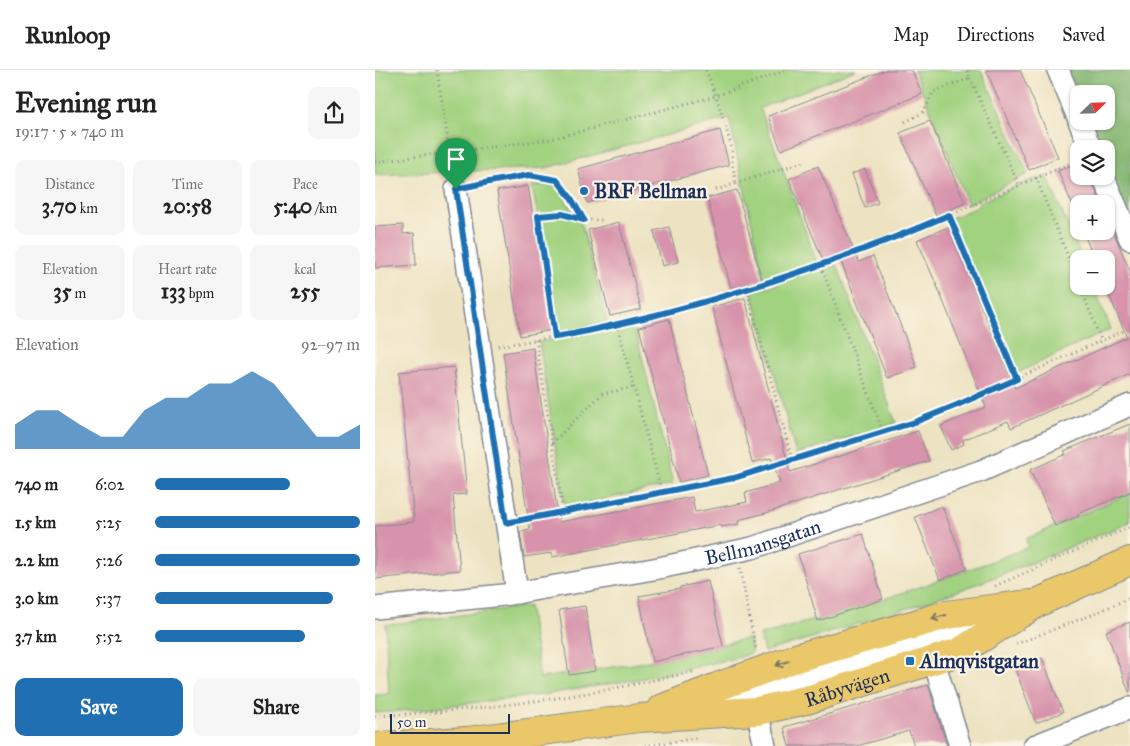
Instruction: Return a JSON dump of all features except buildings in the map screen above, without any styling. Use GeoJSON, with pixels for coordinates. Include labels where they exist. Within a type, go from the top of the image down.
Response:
{"type":"FeatureCollection","features":[{"type":"Feature","properties":{"kind":"main road","name":"Råbyvägen"},"geometry":{"type":"LineString","coordinates":[[382,746],[467,741],[639,718],[757,711],[809,699],[959,652],[1039,602],[1130,561]]}},
{"type":"Feature","properties":{"kind":"main road","name":"Råbyvägen"},"geometry":{"type":"LineString","coordinates":[[639,718],[717,687],[806,656],[946,615],[1039,602]]}},
{"type":"Feature","properties":{"kind":"street"},"geometry":{"type":"LineString","coordinates":[[1058,70],[1070,99]]}},
{"type":"Feature","properties":{"kind":"street"},"geometry":{"type":"LineString","coordinates":[[1107,185],[1130,239]]}},
{"type":"Feature","properties":{"kind":"street"},"geometry":{"type":"LineString","coordinates":[[456,189],[517,593]]}},
{"type":"Feature","properties":{"kind":"street","name":"Bellmansgatan"},"geometry":{"type":"LineString","coordinates":[[375,608],[517,593],[752,548],[981,472],[1130,406]]}},
{"type":"Feature","properties":{"kind":"street"},"geometry":{"type":"LineString","coordinates":[[937,671],[960,746]]}},
{"type":"Feature","properties":{"kind":"street"},"geometry":{"type":"LineString","coordinates":[[1034,746],[1130,708]]}},
{"type":"Feature","properties":{"kind":"street"},"geometry":{"type":"LineString","coordinates":[[757,711],[765,746]]}},
{"type":"Feature","properties":{"kind":"path"},"geometry":{"type":"LineString","coordinates":[[437,70],[456,189],[529,175],[557,180],[571,198],[584,220]]}},
{"type":"Feature","properties":{"kind":"path"},"geometry":{"type":"LineString","coordinates":[[706,70],[732,148],[732,162],[736,183]]}},
{"type":"Feature","properties":{"kind":"path"},"geometry":{"type":"LineString","coordinates":[[375,162],[551,139],[716,96],[787,70]]}},
{"type":"Feature","properties":{"kind":"path"},"geometry":{"type":"LineString","coordinates":[[967,70],[1019,185]]}},
{"type":"Feature","properties":{"kind":"path"},"geometry":{"type":"LineString","coordinates":[[905,122],[924,112],[933,92],[970,78]]}},
{"type":"Feature","properties":{"kind":"path"},"geometry":{"type":"LineString","coordinates":[[716,190],[803,162]]}},
{"type":"Feature","properties":{"kind":"path"},"geometry":{"type":"LineString","coordinates":[[479,349],[585,332],[689,306],[821,266],[891,240],[1070,164]]}},
{"type":"Feature","properties":{"kind":"path"},"geometry":{"type":"LineString","coordinates":[[1036,178],[1070,263]]}},
{"type":"Feature","properties":{"kind":"path"},"geometry":{"type":"LineString","coordinates":[[555,337],[538,216],[562,214],[584,220],[605,220]]}},
{"type":"Feature","properties":{"kind":"path"},"geometry":{"type":"LineString","coordinates":[[949,215],[1017,379]]}},
{"type":"Feature","properties":{"kind":"path"},"geometry":{"type":"LineString","coordinates":[[821,266],[883,432]]}},
{"type":"Feature","properties":{"kind":"path"},"geometry":{"type":"LineString","coordinates":[[747,289],[792,460]]}},
{"type":"Feature","properties":{"kind":"path"},"geometry":{"type":"LineString","coordinates":[[1083,295],[1101,340]]}},
{"type":"Feature","properties":{"kind":"path"},"geometry":{"type":"LineString","coordinates":[[617,324],[662,493]]}},
{"type":"Feature","properties":{"kind":"path"},"geometry":{"type":"LineString","coordinates":[[506,523],[734,478],[915,422],[1130,328]]}},
{"type":"Feature","properties":{"kind":"path"},"geometry":{"type":"LineString","coordinates":[[536,340],[563,512]]}},
{"type":"Feature","properties":{"kind":"path"},"geometry":{"type":"LineString","coordinates":[[552,443],[603,394],[634,387]]}},
{"type":"Feature","properties":{"kind":"path"},"geometry":{"type":"LineString","coordinates":[[989,588],[1130,527]]}},
{"type":"Feature","properties":{"kind":"path"},"geometry":{"type":"LineString","coordinates":[[737,552],[756,651]]}},
{"type":"Feature","properties":{"kind":"path"},"geometry":{"type":"LineString","coordinates":[[375,716],[531,701],[641,683],[702,670]]}},
{"type":"Feature","properties":{"kind":"green space"},"geometry":{"type":"Polygon","coordinates":[[[375,70],[856,70],[760,108],[817,262],[764,280],[729,118],[546,168],[375,175],[375,70]]]}},
{"type":"Feature","properties":{"kind":"green space"},"geometry":{"type":"Polygon","coordinates":[[[914,70],[981,70],[1028,174],[968,204],[914,70]]]}},
{"type":"Feature","properties":{"kind":"green space"},"geometry":{"type":"Polygon","coordinates":[[[1067,70],[1130,70],[1130,219],[1115,184],[1115,140],[1096,140],[1093,130],[1115,130],[1115,85],[1074,85],[1067,70]]]}},
{"type":"Feature","properties":{"kind":"green space"},"geometry":{"type":"Polygon","coordinates":[[[1047,176],[1070,231],[1070,240],[1074,240],[1078,250],[1070,250],[1070,295],[1097,295],[1111,329],[1015,374],[949,219],[979,206],[978,203],[1036,178],[1037,180],[1047,176]]]}},
{"type":"Feature","properties":{"kind":"green space"},"geometry":{"type":"Polygon","coordinates":[[[556,185],[582,225],[607,322],[560,333],[532,186],[556,185]]]}},
{"type":"Feature","properties":{"kind":"green space"},"geometry":{"type":"Polygon","coordinates":[[[837,265],[896,423],[796,454],[752,292],[790,280],[789,276],[821,266],[823,270],[837,265]]]}},
{"type":"Feature","properties":{"kind":"green space"},"geometry":{"type":"Polygon","coordinates":[[[617,324],[619,327],[634,324],[673,484],[565,508],[539,342],[617,324]]]}},
{"type":"Feature","properties":{"kind":"green space"},"geometry":{"type":"Polygon","coordinates":[[[1130,493],[1130,522],[1126,524],[959,591],[764,652],[760,635],[895,595],[995,560],[1028,547],[1026,539],[1130,493]]]}},
{"type":"Feature","properties":{"kind":"green space"},"geometry":{"type":"Polygon","coordinates":[[[529,606],[540,678],[639,663],[750,638],[752,653],[650,677],[542,695],[375,713],[375,695],[389,694],[385,625],[529,606]]]}},
{"type":"Feature","properties":{"kind":"place","name":"BRF Bellman"},"geometry":{"type":"Point","coordinates":[584,191]}},
{"type":"Feature","properties":{"kind":"place","name":"Almqvistgatan"},"geometry":{"type":"Point","coordinates":[910,661]}},
{"type":"Feature","properties":{"kind":"route"},"geometry":{"type":"LineString","coordinates":[[529,175],[557,180],[571,198],[584,220],[562,214],[538,216],[555,337],[585,332],[689,306],[747,289],[821,266],[891,240],[949,215],[1017,379],[915,422],[734,478],[506,523],[456,189],[529,175]]}}]}
